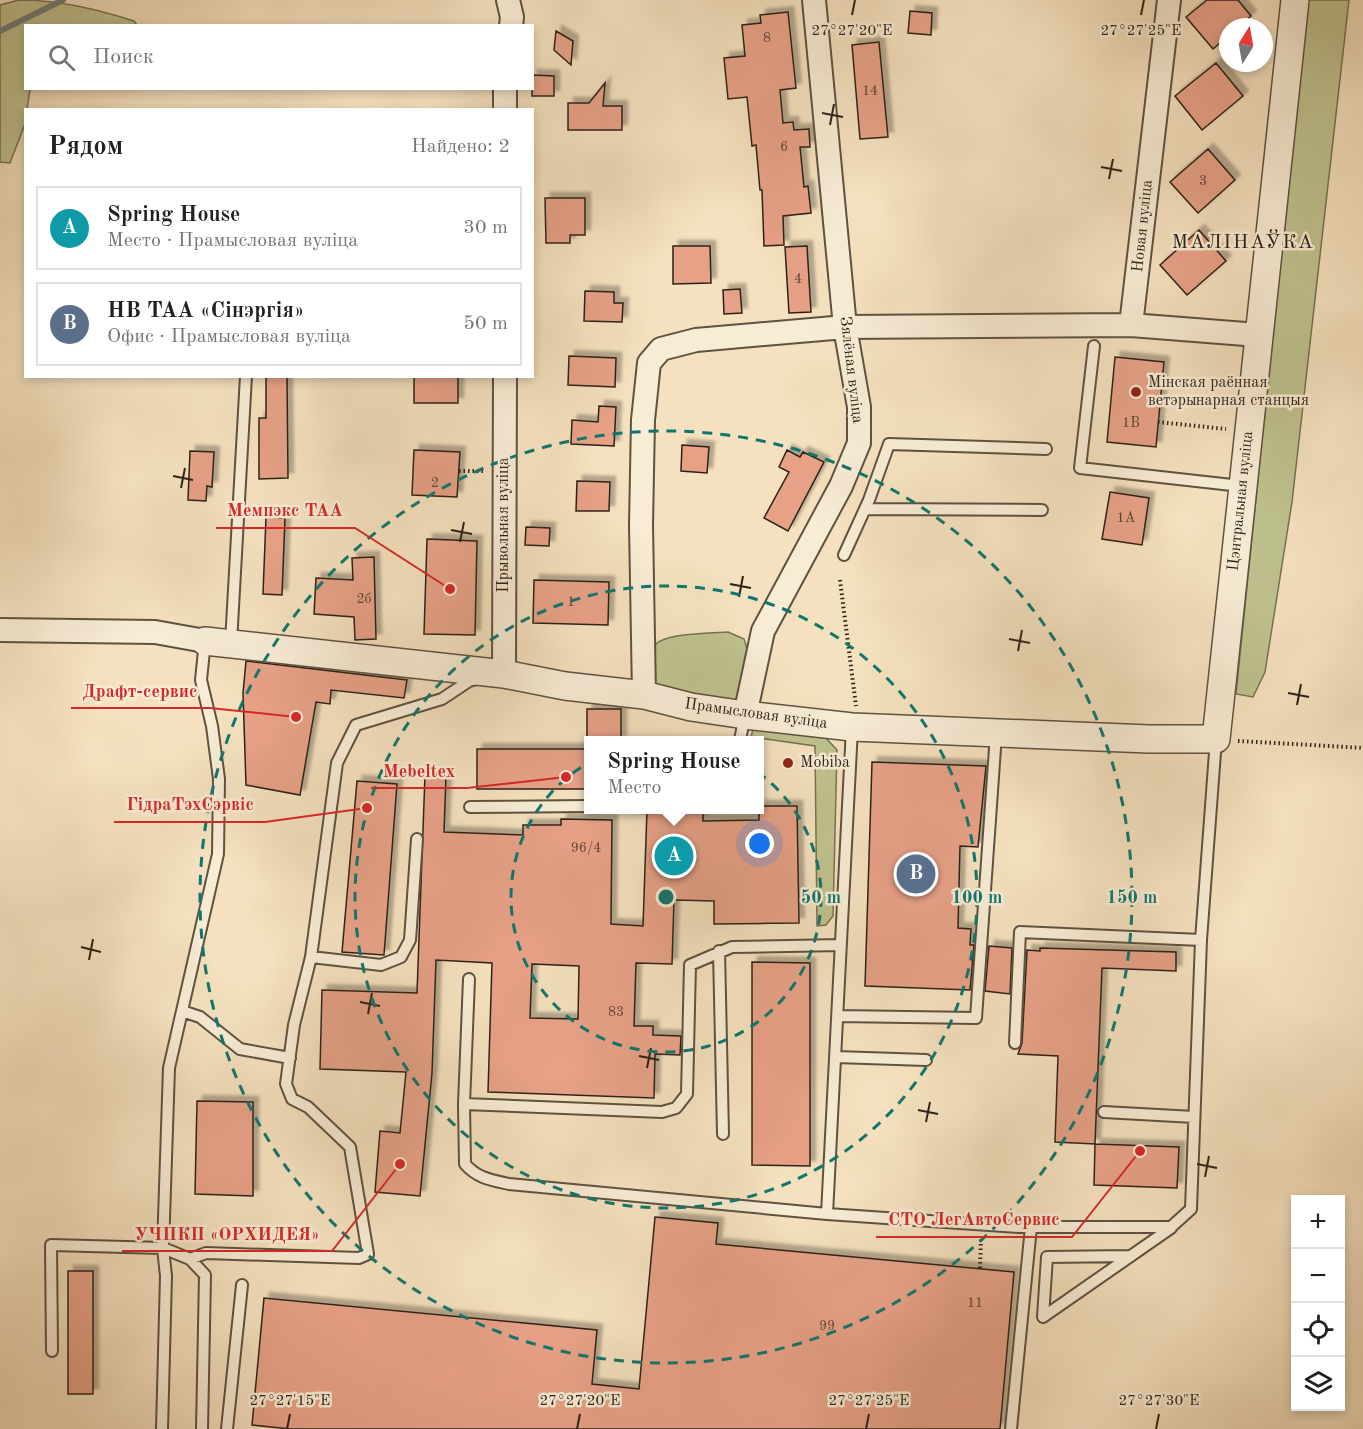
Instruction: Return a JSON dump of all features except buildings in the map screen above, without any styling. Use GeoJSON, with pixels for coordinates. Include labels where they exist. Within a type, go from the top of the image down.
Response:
{"type":"FeatureCollection","features":[{"type":"Feature","properties":{"kind":"street"},"geometry":{"type":"LineString","coordinates":[[508,0],[511,24]]}},
{"type":"Feature","properties":{"kind":"street","name":"Зялёная вуліца"},"geometry":{"type":"LineString","coordinates":[[742,728],[763,631],[841,486],[859,443],[859,407],[845,327],[814,0]]}},
{"type":"Feature","properties":{"kind":"street","name":"Новая вуліца"},"geometry":{"type":"LineString","coordinates":[[1131,325],[1169,0]]}},
{"type":"Feature","properties":{"kind":"street","name":"Цэнтральная вуліца"},"geometry":{"type":"LineString","coordinates":[[1216,739],[1295,0]]}},
{"type":"Feature","properties":{"kind":"street"},"geometry":{"type":"LineString","coordinates":[[505,90],[505,108]]}},
{"type":"Feature","properties":{"kind":"street"},"geometry":{"type":"LineString","coordinates":[[644,695],[640,525],[643,420],[649,363],[661,349],[696,340],[845,327],[1131,325],[1258,335]]}},
{"type":"Feature","properties":{"kind":"street","name":"Прывольная вуліца"},"geometry":{"type":"LineString","coordinates":[[501,674],[505,378]]}},
{"type":"Feature","properties":{"kind":"street"},"geometry":{"type":"LineString","coordinates":[[0,630],[155,632],[218,642]]}},
{"type":"Feature","properties":{"kind":"street","name":"Прамысловая вуліца"},"geometry":{"type":"LineString","coordinates":[[218,642],[501,674],[565,686],[644,695],[692,707],[742,728],[856,728],[1216,739]]}},
{"type":"Feature","properties":{"kind":"lane"},"geometry":{"type":"LineString","coordinates":[[1094,346],[1080,468],[1242,486]]}},
{"type":"Feature","properties":{"kind":"lane"},"geometry":{"type":"LineString","coordinates":[[162,1429],[166,1276],[163,1248],[169,1068],[218,854],[219,779],[212,726],[201,680],[218,642],[246,378]]}},
{"type":"Feature","properties":{"kind":"lane"},"geometry":{"type":"LineString","coordinates":[[844,555],[865,509],[889,444],[1046,448]]}},
{"type":"Feature","properties":{"kind":"lane"},"geometry":{"type":"LineString","coordinates":[[865,509],[1042,510]]}},
{"type":"Feature","properties":{"kind":"lane"},"geometry":{"type":"LineString","coordinates":[[190,1259],[206,1253],[359,1258],[368,1254],[350,1147],[308,1107],[292,1099],[286,1084],[294,1024],[311,957],[337,763],[356,725],[442,699],[469,681],[501,674]]}},
{"type":"Feature","properties":{"kind":"lane"},"geometry":{"type":"LineString","coordinates":[[827,1214],[841,945],[856,728]]}},
{"type":"Feature","properties":{"kind":"lane"},"geometry":{"type":"LineString","coordinates":[[838,1016],[976,1018],[996,734]]}},
{"type":"Feature","properties":{"kind":"lane"},"geometry":{"type":"LineString","coordinates":[[1130,1256],[1047,1257],[1043,1317],[1172,1227],[1191,1209],[1201,940],[1216,739]]}},
{"type":"Feature","properties":{"kind":"lane"},"geometry":{"type":"LineString","coordinates":[[470,807],[584,806]]}},
{"type":"Feature","properties":{"kind":"lane"},"geometry":{"type":"LineString","coordinates":[[311,957],[381,965],[401,957],[410,940],[417,839]]}},
{"type":"Feature","properties":{"kind":"lane"},"geometry":{"type":"LineString","coordinates":[[1015,1043],[1020,932],[1201,940]]}},
{"type":"Feature","properties":{"kind":"lane"},"geometry":{"type":"LineString","coordinates":[[464,1104],[662,1112],[676,1108],[687,1094],[690,965],[719,951],[732,948],[841,945]]}},
{"type":"Feature","properties":{"kind":"lane"},"geometry":{"type":"LineString","coordinates":[[719,951],[723,1134]]}},
{"type":"Feature","properties":{"kind":"lane"},"geometry":{"type":"LineString","coordinates":[[469,979],[464,1104],[465,1164],[473,1173],[486,1179],[509,1184],[827,1214],[1031,1227],[1172,1227]]}},
{"type":"Feature","properties":{"kind":"lane"},"geometry":{"type":"LineString","coordinates":[[182,1011],[200,1017],[240,1049],[290,1058]]}},
{"type":"Feature","properties":{"kind":"lane"},"geometry":{"type":"LineString","coordinates":[[836,1057],[926,1060]]}},
{"type":"Feature","properties":{"kind":"lane"},"geometry":{"type":"LineString","coordinates":[[1104,1112],[1194,1117]]}},
{"type":"Feature","properties":{"kind":"lane"},"geometry":{"type":"LineString","coordinates":[[1011,1429],[1031,1227]]}},
{"type":"Feature","properties":{"kind":"lane"},"geometry":{"type":"LineString","coordinates":[[52,1351],[51,1245],[163,1248],[190,1259],[205,1275],[202,1429]]}},
{"type":"Feature","properties":{"kind":"lane"},"geometry":{"type":"LineString","coordinates":[[226,1429],[242,1285]]}},
{"type":"Feature","properties":{"kind":"path"},"geometry":{"type":"LineString","coordinates":[[1158,422],[1248,431]]}},
{"type":"Feature","properties":{"kind":"path"},"geometry":{"type":"LineString","coordinates":[[459,471],[491,471]]}},
{"type":"Feature","properties":{"kind":"path"},"geometry":{"type":"LineString","coordinates":[[840,580],[856,728]]}},
{"type":"Feature","properties":{"kind":"path"},"geometry":{"type":"LineString","coordinates":[[1216,739],[1363,748]]}},
{"type":"Feature","properties":{"kind":"path"},"geometry":{"type":"LineString","coordinates":[[980,1268],[982,1224]]}},
{"type":"Feature","properties":{"kind":"green space"},"geometry":{"type":"Polygon","coordinates":[[[19,0],[77,6],[134,21],[136,24],[24,24],[24,90],[30,90],[27,108],[24,108],[24,127],[10,163],[0,162],[0,5],[19,0]]]}},
{"type":"Feature","properties":{"kind":"green space"},"geometry":{"type":"Polygon","coordinates":[[[1307,0],[1349,0],[1292,502],[1265,672],[1253,697],[1236,694],[1307,0]]]}},
{"type":"Feature","properties":{"kind":"green space"},"geometry":{"type":"Polygon","coordinates":[[[728,632],[744,639],[748,656],[746,682],[735,705],[661,690],[650,682],[652,653],[655,645],[660,641],[689,634],[728,632]]]}},
{"type":"Feature","properties":{"kind":"green space"},"geometry":{"type":"Polygon","coordinates":[[[753,729],[824,736],[837,750],[833,916],[826,925],[817,926],[815,746],[764,739],[764,736],[751,736],[753,729]]]}},
{"type":"Feature","properties":{"kind":"waterway","name":"МАЛІНАЎКА"},"geometry":{"type":"LineString","coordinates":[[0,31],[63,0]]}},
{"type":"Feature","properties":{"kind":"place","name":"Мінская раённая ветэрынарная станцыя"},"geometry":{"type":"Point","coordinates":[1136,392]}},
{"type":"Feature","properties":{"kind":"place","name":"Мемпэкс ТАА"},"geometry":{"type":"Point","coordinates":[450,589]}},
{"type":"Feature","properties":{"kind":"place","name":"Драфт-сервис"},"geometry":{"type":"Point","coordinates":[296,717]}},
{"type":"Feature","properties":{"kind":"place","name":"Mobiba"},"geometry":{"type":"Point","coordinates":[788,763]}},
{"type":"Feature","properties":{"kind":"place","name":"Mebeltex"},"geometry":{"type":"Point","coordinates":[566,777]}},
{"type":"Feature","properties":{"kind":"place","name":"ГідраТэхСэрвіс"},"geometry":{"type":"Point","coordinates":[367,808]}},
{"type":"Feature","properties":{"kind":"place","name":"Spring House"},"geometry":{"type":"Point","coordinates":[674,856]}},
{"type":"Feature","properties":{"kind":"place","name":"НВ ТАА «Сінэргія»"},"geometry":{"type":"Point","coordinates":[916,874]}},
{"type":"Feature","properties":{"kind":"place","name":"СТО ЛегАвтоСервис"},"geometry":{"type":"Point","coordinates":[1140,1151]}},
{"type":"Feature","properties":{"kind":"place","name":"УЧПКП «ОРХИДЕЯ»"},"geometry":{"type":"Point","coordinates":[400,1164]}},
{"type":"Feature","properties":{"kind":"district","name":"МАЛІНАЎКА"},"geometry":{"type":"Point","coordinates":[1243,243]}}]}
